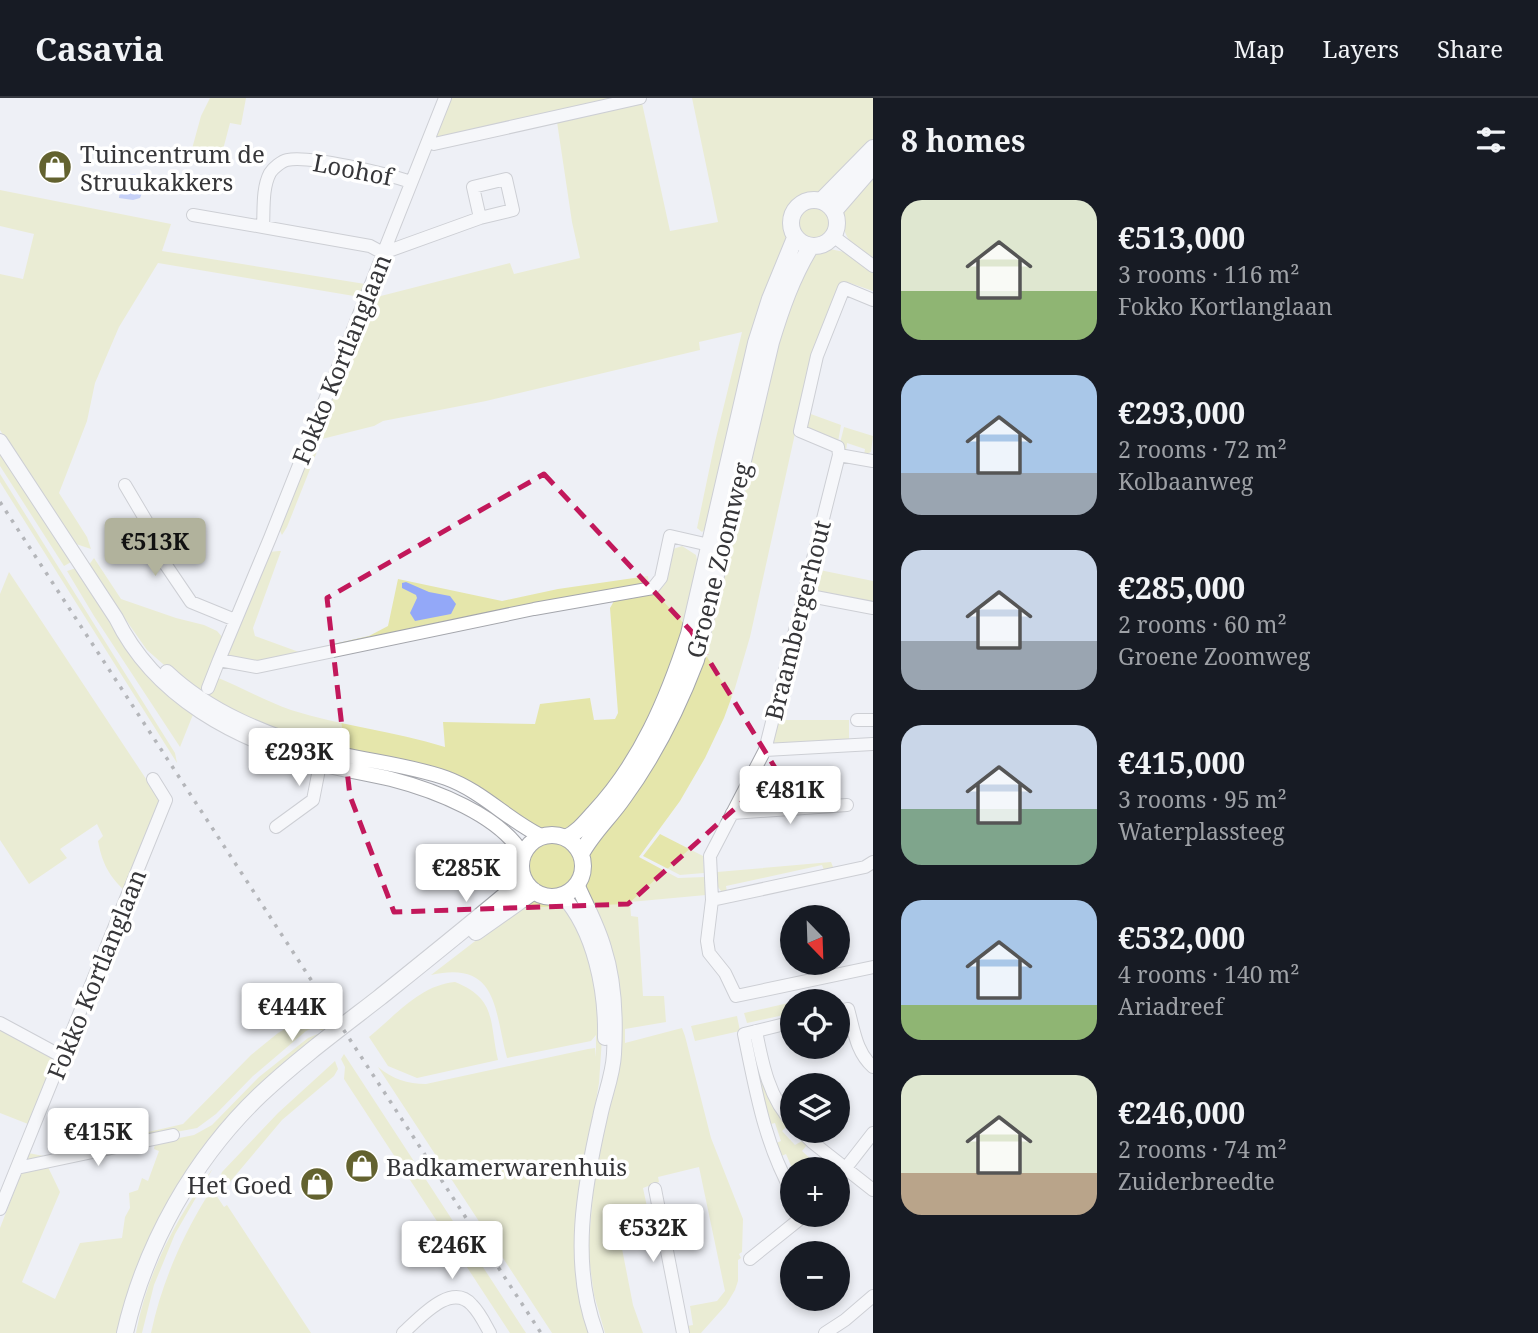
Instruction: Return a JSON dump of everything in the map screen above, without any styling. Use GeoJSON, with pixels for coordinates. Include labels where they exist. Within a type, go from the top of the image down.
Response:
{"type":"FeatureCollection","features":[{"type":"Feature","properties":{"kind":"main road"},"geometry":{"type":"LineString","coordinates":[[828,206],[873,148]]}},
{"type":"Feature","properties":{"kind":"main road"},"geometry":{"type":"LineString","coordinates":[[828,206],[873,166]]}},
{"type":"Feature","properties":{"kind":"main road"},"geometry":{"type":"LineString","coordinates":[[804,201],[828,206],[837,219],[833,236],[827,242],[811,246],[802,244],[795,238],[790,221],[797,206],[804,201]]}},
{"type":"Feature","properties":{"kind":"main road","name":"Groene Zoomweg"},"geometry":{"type":"LineString","coordinates":[[581,854],[648,762],[680,703],[696,660],[756,344],[770,299],[795,238]]}},
{"type":"Feature","properties":{"kind":"main road","name":"Groene Zoomweg"},"geometry":{"type":"LineString","coordinates":[[566,838],[579,830],[604,803],[633,763],[657,720],[676,675],[716,546],[771,342],[784,301],[811,246]]}},
{"type":"Feature","properties":{"kind":"main road"},"geometry":{"type":"LineString","coordinates":[[541,836],[566,838],[581,854],[582,875],[577,884],[562,895],[544,896],[534,891],[523,876],[523,855],[533,841],[541,836]]}},
{"type":"Feature","properties":{"kind":"main road"},"geometry":{"type":"LineString","coordinates":[[125,1333],[143,1273],[172,1211],[224,1133],[282,1075],[434,954],[515,887],[523,876]]}},
{"type":"Feature","properties":{"kind":"main road"},"geometry":{"type":"LineString","coordinates":[[134,1333],[152,1270],[174,1221],[199,1178],[246,1119],[263,1101],[326,1048],[439,960],[534,891]]}},
{"type":"Feature","properties":{"kind":"street","name":"Fokko Kortlanglaan"},"geometry":{"type":"LineString","coordinates":[[208,688],[445,98]]}},
{"type":"Feature","properties":{"kind":"street"},"geometry":{"type":"LineString","coordinates":[[428,141],[434,144],[445,142],[640,98]]}},
{"type":"Feature","properties":{"kind":"street","name":"Loohof"},"geometry":{"type":"LineString","coordinates":[[263,227],[271,170],[285,160],[306,159],[391,175],[411,182]]}},
{"type":"Feature","properties":{"kind":"street"},"geometry":{"type":"LineString","coordinates":[[193,215],[370,246],[383,253],[480,218]]}},
{"type":"Feature","properties":{"kind":"street"},"geometry":{"type":"LineString","coordinates":[[833,236],[873,266]]}},
{"type":"Feature","properties":{"kind":"street"},"geometry":{"type":"LineString","coordinates":[[873,300],[844,288],[817,356],[800,431],[838,447],[839,455],[873,461]]}},
{"type":"Feature","properties":{"kind":"street"},"geometry":{"type":"LineString","coordinates":[[0,441],[141,658],[197,711],[257,743],[322,757],[428,791],[465,807],[491,822],[523,855]]}},
{"type":"Feature","properties":{"kind":"street","name":"Braambergerhout"},"geometry":{"type":"LineString","coordinates":[[839,455],[765,750],[710,856],[712,900],[707,941],[709,953],[736,996],[873,967]]}},
{"type":"Feature","properties":{"kind":"street"},"geometry":{"type":"LineString","coordinates":[[125,485],[154,534],[151,543],[191,602],[235,620]]}},
{"type":"Feature","properties":{"kind":"street"},"geometry":{"type":"LineString","coordinates":[[219,660],[257,667],[653,587],[661,578],[670,536],[716,546]]}},
{"type":"Feature","properties":{"kind":"street"},"geometry":{"type":"LineString","coordinates":[[805,595],[873,608]]}},
{"type":"Feature","properties":{"kind":"street"},"geometry":{"type":"LineString","coordinates":[[858,720],[873,720]]}},
{"type":"Feature","properties":{"kind":"street"},"geometry":{"type":"LineString","coordinates":[[765,750],[873,744]]}},
{"type":"Feature","properties":{"kind":"street"},"geometry":{"type":"LineString","coordinates":[[276,827],[313,800],[322,757]]}},
{"type":"Feature","properties":{"kind":"street"},"geometry":{"type":"LineString","coordinates":[[322,757],[400,764],[449,779],[478,794],[541,836]]}},
{"type":"Feature","properties":{"kind":"street","name":"Fokko Kortlanglaan"},"geometry":{"type":"LineString","coordinates":[[0,1209],[166,800],[153,779]]}},
{"type":"Feature","properties":{"kind":"street"},"geometry":{"type":"LineString","coordinates":[[732,813],[847,805]]}},
{"type":"Feature","properties":{"kind":"street"},"geometry":{"type":"LineString","coordinates":[[712,900],[865,867],[873,862]]}},
{"type":"Feature","properties":{"kind":"street"},"geometry":{"type":"LineString","coordinates":[[577,884],[604,947],[613,994],[614,1058],[585,1196],[582,1231],[584,1284],[596,1333]]}},
{"type":"Feature","properties":{"kind":"street"},"geometry":{"type":"LineString","coordinates":[[562,895],[579,918],[587,937],[603,999],[604,1062],[600,1116]]}},
{"type":"Feature","properties":{"kind":"street"},"geometry":{"type":"LineString","coordinates":[[850,1017],[856,1041],[873,1067]]}},
{"type":"Feature","properties":{"kind":"street"},"geometry":{"type":"LineString","coordinates":[[0,1023],[63,1057]]}},
{"type":"Feature","properties":{"kind":"street"},"geometry":{"type":"LineString","coordinates":[[780,1025],[744,1034],[756,1098],[780,1167]]}},
{"type":"Feature","properties":{"kind":"street"},"geometry":{"type":"LineString","coordinates":[[756,1031],[767,1078],[780,1104]]}},
{"type":"Feature","properties":{"kind":"street"},"geometry":{"type":"LineString","coordinates":[[850,1163],[873,1133]]}},
{"type":"Feature","properties":{"kind":"street"},"geometry":{"type":"LineString","coordinates":[[17,1168],[173,1135]]}},
{"type":"Feature","properties":{"kind":"street"},"geometry":{"type":"LineString","coordinates":[[812,1143],[826,1157]]}},
{"type":"Feature","properties":{"kind":"street"},"geometry":{"type":"LineString","coordinates":[[850,1178],[873,1190]]}},
{"type":"Feature","properties":{"kind":"street"},"geometry":{"type":"LineString","coordinates":[[656,1189],[683,1333]]}},
{"type":"Feature","properties":{"kind":"street"},"geometry":{"type":"LineString","coordinates":[[750,1259],[790,1227]]}},
{"type":"Feature","properties":{"kind":"street"},"geometry":{"type":"LineString","coordinates":[[825,1333],[873,1296]]}},
{"type":"Feature","properties":{"kind":"street"},"geometry":{"type":"LineString","coordinates":[[403,1333],[442,1299],[456,1297],[471,1302],[491,1333]]}},
{"type":"Feature","properties":{"kind":"highlighted area"},"geometry":{"type":"Polygon","coordinates":[[[544,474],[691,631],[777,771],[628,904],[394,912],[350,796],[327,598],[544,474]]]}},
{"type":"Feature","properties":{"kind":"green space"},"geometry":{"type":"Polygon","coordinates":[[[210,98],[246,98],[241,125],[230,123],[220,161],[190,156],[201,116],[210,98]]]}},
{"type":"Feature","properties":{"kind":"green space"},"geometry":{"type":"Polygon","coordinates":[[[449,98],[622,98],[432,138],[449,98]]]}},
{"type":"Feature","properties":{"kind":"green space"},"geometry":{"type":"Polygon","coordinates":[[[692,98],[873,98],[873,143],[837,183],[799,198],[790,207],[786,225],[788,237],[707,527],[702,532],[697,528],[742,332],[699,342],[700,350],[486,401],[383,421],[374,426],[322,439],[282,535],[278,527],[321,428],[369,299],[510,263],[514,274],[580,258],[557,122],[642,103],[670,231],[718,222],[692,98]]]}},
{"type":"Feature","properties":{"kind":"green space"},"geometry":{"type":"Polygon","coordinates":[[[873,170],[873,260],[849,240],[843,219],[844,210],[873,170]]]}},
{"type":"Feature","properties":{"kind":"green space"},"geometry":{"type":"Polygon","coordinates":[[[0,190],[171,224],[162,251],[365,284],[360,297],[158,263],[119,327],[95,383],[87,421],[59,493],[87,537],[91,549],[73,543],[0,430],[0,274],[23,279],[34,234],[0,226],[0,190]]]}},
{"type":"Feature","properties":{"kind":"green space"},"geometry":{"type":"Polygon","coordinates":[[[814,205],[826,210],[831,222],[826,234],[814,239],[802,234],[797,222],[802,210],[814,205]]]}},
{"type":"Feature","properties":{"kind":"green space"},"geometry":{"type":"Polygon","coordinates":[[[830,249],[844,252],[873,273],[873,291],[847,282],[846,284],[804,393],[750,637],[735,688],[705,758],[680,801],[639,857],[678,878],[705,877],[706,895],[630,902],[631,916],[638,917],[643,996],[664,996],[666,1022],[625,1029],[625,1043],[682,1028],[711,1138],[743,1219],[738,1281],[726,1305],[701,1333],[686,1333],[687,1326],[693,1325],[690,1306],[717,1301],[725,1291],[699,1167],[658,1177],[659,1182],[643,1188],[649,1216],[617,1223],[633,1305],[643,1333],[605,1333],[594,1295],[588,1251],[594,1182],[618,1060],[586,887],[591,866],[589,855],[594,843],[631,794],[780,322],[815,251],[830,249]]]}},
{"type":"Feature","properties":{"kind":"green space"},"geometry":{"type":"Polygon","coordinates":[[[808,413],[841,425],[838,442],[808,430],[805,422],[808,413]]]}},
{"type":"Feature","properties":{"kind":"green space"},"geometry":{"type":"Polygon","coordinates":[[[844,427],[873,436],[871,452],[864,455],[865,449],[847,443],[846,451],[843,450],[840,443],[844,427]]]}},
{"type":"Feature","properties":{"kind":"green space"},"geometry":{"type":"Polygon","coordinates":[[[0,450],[73,561],[64,566],[0,466],[0,450]]]}},
{"type":"Feature","properties":{"kind":"green space"},"geometry":{"type":"Polygon","coordinates":[[[0,474],[175,753],[177,763],[0,482],[0,474]]]}},
{"type":"Feature","properties":{"kind":"green space"},"geometry":{"type":"Polygon","coordinates":[[[682,546],[696,555],[699,569],[686,631],[644,736],[578,825],[538,828],[470,787],[274,730],[207,698],[216,677],[291,710],[445,747],[443,722],[535,724],[540,704],[590,698],[594,720],[615,719],[618,713],[610,608],[614,601],[650,594],[662,587],[666,582],[673,549],[682,546]]]}},
{"type":"Feature","properties":{"kind":"green space"},"geometry":{"type":"Polygon","coordinates":[[[281,551],[253,628],[255,636],[299,652],[369,636],[388,626],[398,579],[502,601],[558,589],[648,576],[649,586],[258,663],[226,657],[268,552],[281,551]]]}},
{"type":"Feature","properties":{"kind":"green space"},"geometry":{"type":"Polygon","coordinates":[[[94,558],[121,599],[204,625],[217,631],[224,639],[202,694],[147,650],[88,566],[94,558]]]}},
{"type":"Feature","properties":{"kind":"green space"},"geometry":{"type":"Polygon","coordinates":[[[76,568],[194,712],[180,747],[67,571],[76,568]]]}},
{"type":"Feature","properties":{"kind":"green space"},"geometry":{"type":"Polygon","coordinates":[[[815,569],[873,581],[873,604],[810,592],[815,569]]]}},
{"type":"Feature","properties":{"kind":"green space"},"geometry":{"type":"Polygon","coordinates":[[[9,572],[160,800],[125,891],[104,863],[98,841],[103,836],[97,824],[60,849],[67,858],[29,884],[0,840],[0,594],[9,572]]]}},
{"type":"Feature","properties":{"kind":"green space"},"geometry":{"type":"Polygon","coordinates":[[[778,720],[849,720],[849,742],[771,745],[778,720]]]}},
{"type":"Feature","properties":{"kind":"green space"},"geometry":{"type":"Polygon","coordinates":[[[660,834],[703,856],[704,873],[680,875],[643,856],[660,834]]]}},
{"type":"Feature","properties":{"kind":"green space"},"geometry":{"type":"Polygon","coordinates":[[[551,842],[568,849],[575,866],[568,883],[551,890],[534,883],[527,866],[534,849],[551,842]]]}},
{"type":"Feature","properties":{"kind":"green space"},"geometry":{"type":"Polygon","coordinates":[[[831,862],[833,867],[824,870],[822,865],[726,886],[727,892],[718,887],[717,872],[831,862]]]}},
{"type":"Feature","properties":{"kind":"green space"},"geometry":{"type":"Polygon","coordinates":[[[535,901],[557,903],[567,910],[588,951],[599,994],[602,1038],[599,1083],[584,1172],[591,1333],[552,1333],[378,1067],[400,1080],[426,1084],[588,1049],[595,1048],[596,1057],[596,1035],[591,1041],[507,1058],[495,1007],[482,982],[470,975],[453,972],[431,975],[522,905],[535,901]]]}},
{"type":"Feature","properties":{"kind":"green space"},"geometry":{"type":"Polygon","coordinates":[[[455,982],[469,989],[485,1004],[492,1023],[498,1060],[417,1078],[388,1066],[369,1037],[419,995],[442,984],[455,982]]]}},
{"type":"Feature","properties":{"kind":"green space"},"geometry":{"type":"Polygon","coordinates":[[[780,1005],[780,1016],[747,1023],[744,1013],[780,1005]]]}},
{"type":"Feature","properties":{"kind":"green space"},"geometry":{"type":"Polygon","coordinates":[[[314,1012],[324,1025],[323,1031],[315,1027],[306,1031],[253,1076],[216,1114],[197,1128],[29,1160],[27,1157],[28,1153],[44,1156],[183,1124],[251,1055],[278,1033],[314,1012]]]}},
{"type":"Feature","properties":{"kind":"green space"},"geometry":{"type":"Polygon","coordinates":[[[737,1016],[740,1031],[695,1041],[691,1026],[737,1016]]]}},
{"type":"Feature","properties":{"kind":"green space"},"geometry":{"type":"Polygon","coordinates":[[[0,1027],[57,1056],[28,1124],[0,1113],[0,1027]]]}},
{"type":"Feature","properties":{"kind":"green space"},"geometry":{"type":"Polygon","coordinates":[[[318,1034],[319,1037],[198,1157],[121,1333],[0,1333],[0,1228],[21,1174],[47,1165],[60,1192],[22,1282],[55,1299],[80,1243],[122,1238],[125,1217],[130,1208],[129,1193],[138,1190],[142,1178],[148,1181],[159,1151],[154,1149],[155,1143],[194,1135],[212,1125],[259,1077],[308,1038],[318,1034]]]}},
{"type":"Feature","properties":{"kind":"green space"},"geometry":{"type":"Polygon","coordinates":[[[754,1047],[780,1107],[780,1138],[775,1123],[767,1125],[751,1048],[754,1047]]]}},
{"type":"Feature","properties":{"kind":"green space"},"geometry":{"type":"Polygon","coordinates":[[[344,1054],[526,1333],[510,1333],[344,1079],[345,1067],[341,1059],[344,1054]]]}},
{"type":"Feature","properties":{"kind":"green space"},"geometry":{"type":"Polygon","coordinates":[[[335,1061],[338,1069],[334,1076],[282,1120],[229,1183],[224,1183],[220,1177],[222,1172],[278,1113],[335,1061]]]}},
{"type":"Feature","properties":{"kind":"green space"},"geometry":{"type":"Polygon","coordinates":[[[780,1141],[795,1145],[804,1143],[807,1145],[802,1151],[808,1157],[787,1157],[786,1154],[779,1157],[774,1144],[780,1141]]]}},
{"type":"Feature","properties":{"kind":"green space"},"geometry":{"type":"Polygon","coordinates":[[[213,1168],[175,1234],[154,1285],[142,1333],[136,1333],[148,1288],[165,1246],[187,1206],[213,1168]]]}},
{"type":"Feature","properties":{"kind":"green space"},"geometry":{"type":"Polygon","coordinates":[[[216,1195],[224,1207],[227,1205],[311,1333],[151,1333],[160,1297],[180,1246],[206,1198],[216,1195]]]}},
{"type":"Feature","properties":{"kind":"water"},"geometry":{"type":"Polygon","coordinates":[[[132,174],[143,176],[145,185],[140,198],[119,198],[120,191],[116,182],[132,174]]]}},
{"type":"Feature","properties":{"kind":"water"},"geometry":{"type":"Polygon","coordinates":[[[406,582],[429,592],[450,596],[456,604],[451,614],[415,621],[410,613],[417,598],[402,588],[402,583],[406,582]]]}},
{"type":"Feature","properties":{"kind":"railway"},"geometry":{"type":"LineString","coordinates":[[0,502],[541,1333]]}},
{"type":"Feature","properties":{"kind":"place","name":"Tuincentrum de Struukakkers"},"geometry":{"type":"Point","coordinates":[55,167]}},
{"type":"Feature","properties":{"kind":"place","name":"Badkamerwarenhuis"},"geometry":{"type":"Point","coordinates":[362,1166]}},
{"type":"Feature","properties":{"kind":"place","name":"Het Goed"},"geometry":{"type":"Point","coordinates":[317,1184]}}]}
